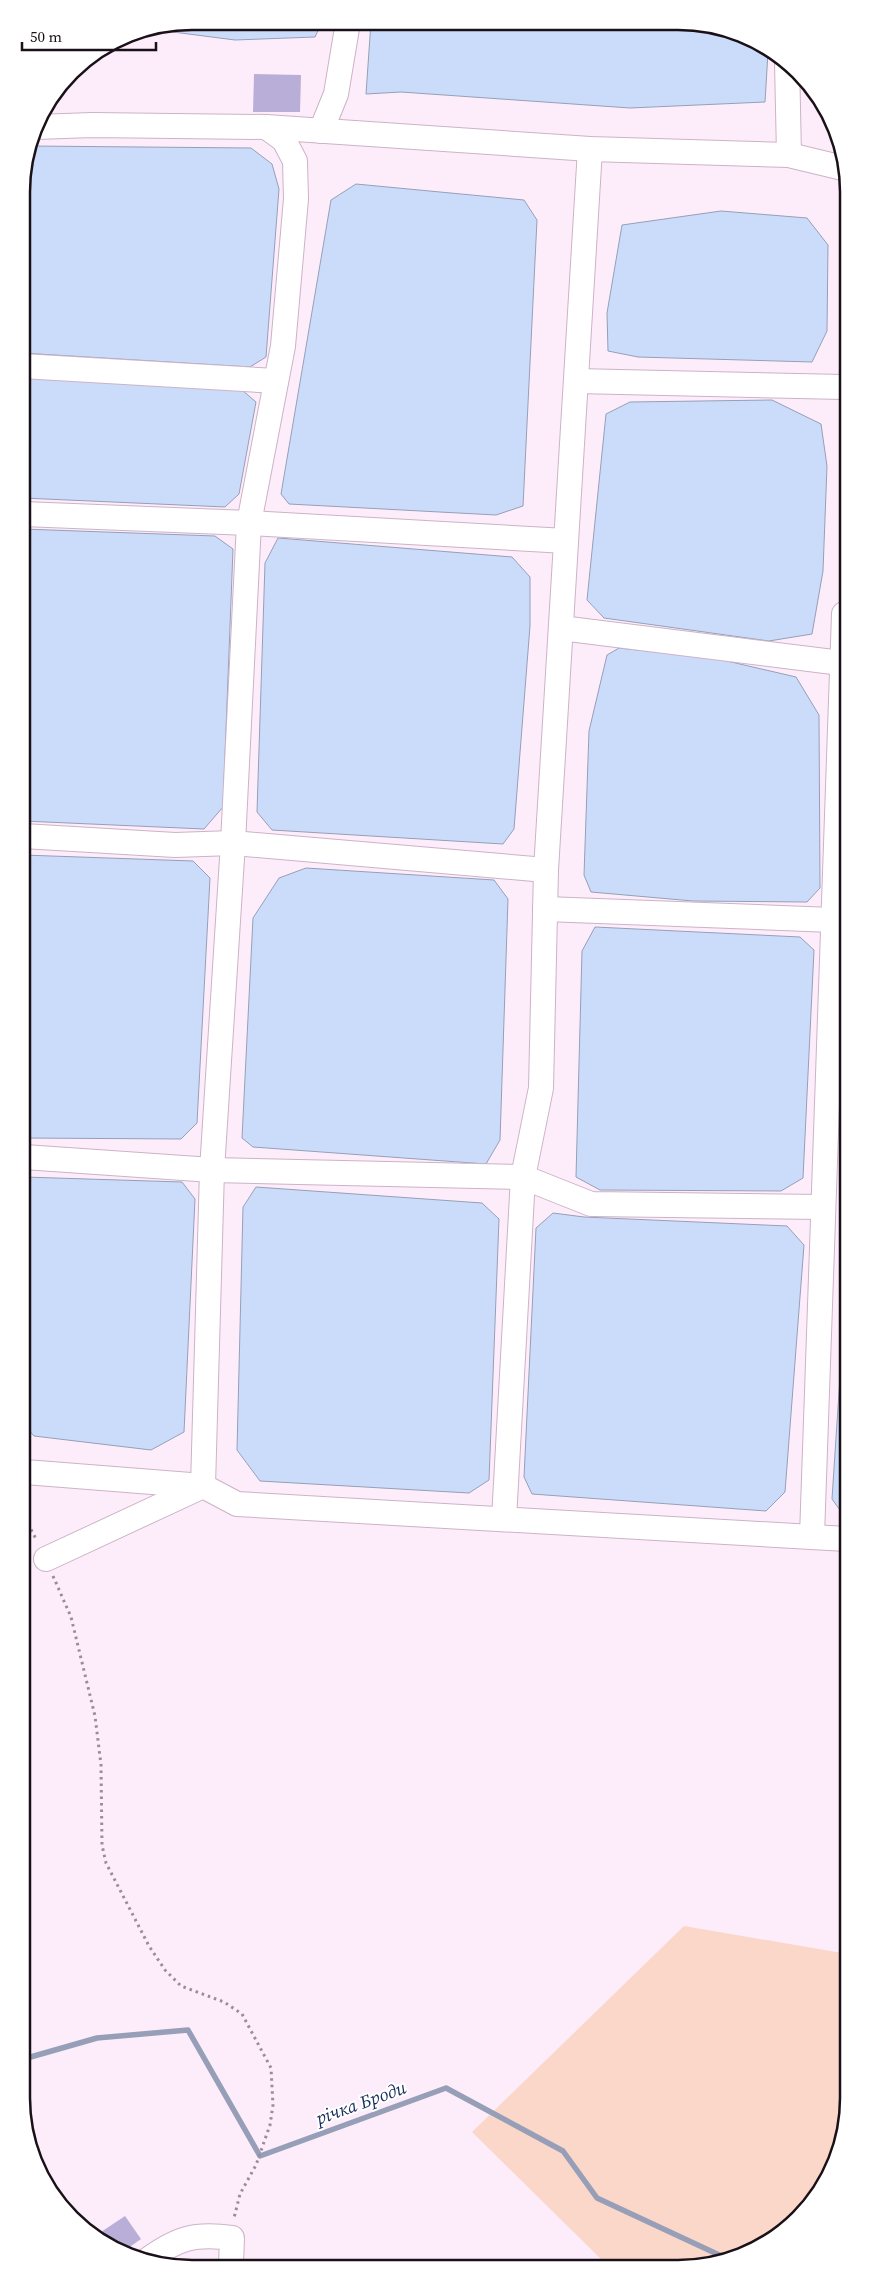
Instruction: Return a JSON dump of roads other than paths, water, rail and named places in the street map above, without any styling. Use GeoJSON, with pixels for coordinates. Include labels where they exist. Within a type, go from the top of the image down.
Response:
{"type":"FeatureCollection","features":[{"type":"Feature","properties":{"kind":"street"},"geometry":{"type":"LineString","coordinates":[[321,131],[336,94],[347,30]]}},
{"type":"Feature","properties":{"kind":"street"},"geometry":{"type":"LineString","coordinates":[[787,72],[790,155]]}},
{"type":"Feature","properties":{"kind":"street"},"geometry":{"type":"LineString","coordinates":[[44,127],[92,125],[266,127],[590,149],[790,155],[838,167]]}},
{"type":"Feature","properties":{"kind":"street"},"geometry":{"type":"LineString","coordinates":[[203,1486],[212,1170],[233,843],[249,523],[283,346],[296,199],[295,161],[284,140],[266,127]]}},
{"type":"Feature","properties":{"kind":"street"},"geometry":{"type":"LineString","coordinates":[[504,1519],[522,1177],[541,1088],[546,870],[590,149]]}},
{"type":"Feature","properties":{"kind":"street"},"geometry":{"type":"LineString","coordinates":[[30,366],[276,381]]}},
{"type":"Feature","properties":{"kind":"street"},"geometry":{"type":"LineString","coordinates":[[576,381],[840,387]]}},
{"type":"Feature","properties":{"kind":"street"},"geometry":{"type":"LineString","coordinates":[[30,514],[249,523],[566,541]]}},
{"type":"Feature","properties":{"kind":"street"},"geometry":{"type":"LineString","coordinates":[[561,628],[840,663]]}},
{"type":"Feature","properties":{"kind":"street"},"geometry":{"type":"LineString","coordinates":[[812,1536],[840,695]]}},
{"type":"Feature","properties":{"kind":"street"},"geometry":{"type":"LineString","coordinates":[[30,836],[175,845],[233,843],[546,870]]}},
{"type":"Feature","properties":{"kind":"street"},"geometry":{"type":"LineString","coordinates":[[545,909],[833,920]]}},
{"type":"Feature","properties":{"kind":"street"},"geometry":{"type":"LineString","coordinates":[[30,1157],[212,1170],[522,1177],[591,1204],[823,1207]]}},
{"type":"Feature","properties":{"kind":"street"},"geometry":{"type":"LineString","coordinates":[[30,1472],[203,1486],[237,1504],[840,1538]]}},
{"type":"Feature","properties":{"kind":"street"},"geometry":{"type":"LineString","coordinates":[[46,1558],[203,1486]]}},
{"type":"Feature","properties":{"kind":"street"},"geometry":{"type":"LineString","coordinates":[[154,2255],[171,2244],[188,2237],[232,2238],[231,2260]]}},
{"type":"Feature","properties":{"kind":"water"},"geometry":{"type":"Polygon","coordinates":[[[192,30],[318,30],[315,37],[235,40],[173,32],[192,30]]]}},
{"type":"Feature","properties":{"kind":"water"},"geometry":{"type":"Polygon","coordinates":[[[370,30],[699,31],[730,39],[768,57],[765,102],[630,108],[401,92],[366,94],[370,30]]]}},
{"type":"Feature","properties":{"kind":"water"},"geometry":{"type":"Polygon","coordinates":[[[37,146],[251,148],[272,164],[279,189],[266,357],[250,367],[30,353],[30,181],[37,146]]]}},
{"type":"Feature","properties":{"kind":"water"},"geometry":{"type":"Polygon","coordinates":[[[356,184],[524,200],[537,220],[523,506],[496,515],[289,504],[281,494],[331,200],[356,184]]]}},
{"type":"Feature","properties":{"kind":"water"},"geometry":{"type":"Polygon","coordinates":[[[721,211],[807,218],[828,245],[827,331],[812,362],[638,357],[608,351],[607,313],[622,225],[721,211]]]}},
{"type":"Feature","properties":{"kind":"water"},"geometry":{"type":"Polygon","coordinates":[[[30,377],[242,390],[256,402],[239,494],[225,507],[30,498],[30,377]]]}},
{"type":"Feature","properties":{"kind":"water"},"geometry":{"type":"Polygon","coordinates":[[[772,400],[821,424],[827,466],[823,571],[812,634],[769,641],[604,618],[587,600],[606,414],[630,402],[772,400]]]}},
{"type":"Feature","properties":{"kind":"water"},"geometry":{"type":"Polygon","coordinates":[[[30,529],[215,536],[233,549],[223,807],[204,829],[30,821],[30,529]]]}},
{"type":"Feature","properties":{"kind":"water"},"geometry":{"type":"Polygon","coordinates":[[[278,538],[512,557],[530,577],[530,626],[514,829],[503,844],[272,830],[257,812],[265,563],[278,538]]]}},
{"type":"Feature","properties":{"kind":"water"},"geometry":{"type":"Polygon","coordinates":[[[619,648],[714,658],[796,677],[819,715],[820,888],[807,902],[693,901],[591,892],[584,875],[589,731],[607,655],[619,648]]]}},
{"type":"Feature","properties":{"kind":"water"},"geometry":{"type":"Polygon","coordinates":[[[30,855],[193,861],[210,878],[197,1123],[181,1139],[30,1138],[30,855]]]}},
{"type":"Feature","properties":{"kind":"water"},"geometry":{"type":"Polygon","coordinates":[[[306,868],[494,880],[508,899],[500,1140],[486,1164],[253,1147],[242,1138],[253,918],[279,878],[306,868]]]}},
{"type":"Feature","properties":{"kind":"water"},"geometry":{"type":"Polygon","coordinates":[[[595,927],[800,937],[814,950],[803,1178],[781,1191],[600,1190],[576,1177],[582,951],[595,927]]]}},
{"type":"Feature","properties":{"kind":"water"},"geometry":{"type":"Polygon","coordinates":[[[30,1177],[182,1182],[195,1199],[184,1432],[151,1450],[34,1436],[30,1432],[30,1177]]]}},
{"type":"Feature","properties":{"kind":"water"},"geometry":{"type":"Polygon","coordinates":[[[256,1187],[482,1203],[499,1219],[489,1480],[469,1493],[260,1481],[237,1450],[243,1207],[256,1187]]]}},
{"type":"Feature","properties":{"kind":"water"},"geometry":{"type":"Polygon","coordinates":[[[553,1213],[584,1217],[787,1226],[804,1245],[785,1492],[766,1511],[532,1494],[524,1477],[536,1228],[553,1213]]]}},
{"type":"Feature","properties":{"kind":"water"},"geometry":{"type":"Polygon","coordinates":[[[840,1377],[840,1510],[832,1499],[840,1377]]]}},
{"type":"Feature","properties":{"kind":"waterway","name":"річка Броди"},"geometry":{"type":"LineString","coordinates":[[30,2057],[97,2038],[188,2030],[260,2156],[446,2088],[563,2151],[597,2198],[718,2254]]}}]}
